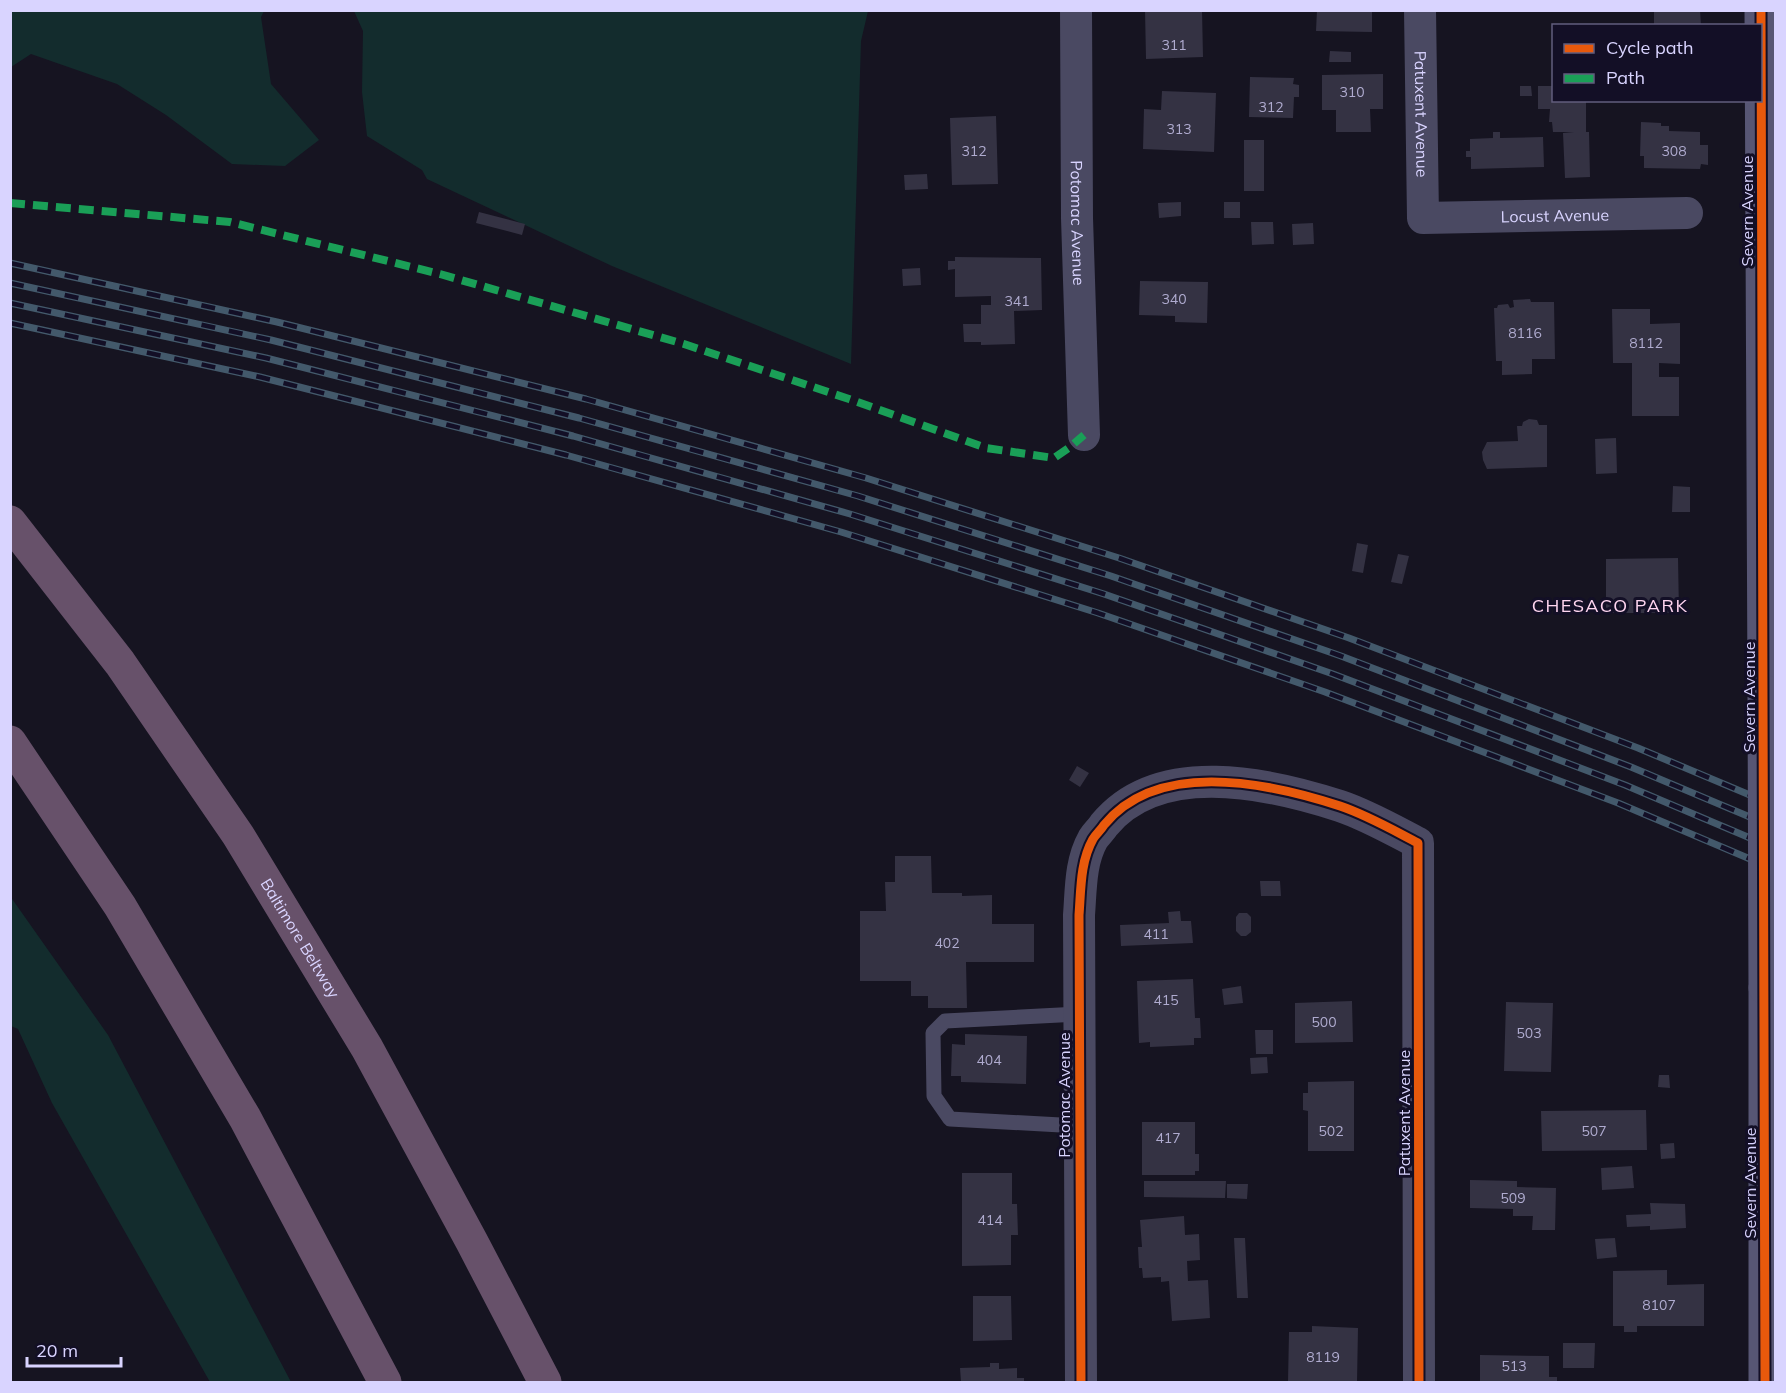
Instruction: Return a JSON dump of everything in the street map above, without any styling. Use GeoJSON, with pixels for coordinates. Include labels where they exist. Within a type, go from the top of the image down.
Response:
{"type":"FeatureCollection","features":[{"type":"Feature","properties":{"kind":"highway","name":"Baltimore Beltway"},"geometry":{"type":"LineString","coordinates":[[16,528],[120,663],[238,836],[367,1048],[545,1383]]}},
{"type":"Feature","properties":{"kind":"highway"},"geometry":{"type":"LineString","coordinates":[[10,742],[120,906],[239,1108],[385,1383]]}},
{"type":"Feature","properties":{"kind":"street","name":"Potomac Avenue"},"geometry":{"type":"LineString","coordinates":[[1076,10],[1077,218],[1084,435]]}},
{"type":"Feature","properties":{"kind":"street","name":"Patuxent Avenue"},"geometry":{"type":"LineString","coordinates":[[1420,10],[1423,218]]}},
{"type":"Feature","properties":{"kind":"street","name":"Severn Avenue"},"geometry":{"type":"LineString","coordinates":[[1761,102],[1766,1383]]}},
{"type":"Feature","properties":{"kind":"street","name":"Locust Avenue"},"geometry":{"type":"LineString","coordinates":[[1423,218],[1687,213]]}},
{"type":"Feature","properties":{"kind":"street","name":"Potomac Avenue"},"geometry":{"type":"LineString","coordinates":[[1081,1383],[1079,915],[1082,867],[1093,839],[1112,816],[1129,802],[1169,787],[1195,781],[1239,783],[1287,791],[1342,806],[1418,843]]}},
{"type":"Feature","properties":{"kind":"street","name":"Patuxent Avenue"},"geometry":{"type":"LineString","coordinates":[[1418,843],[1419,1383]]}},
{"type":"Feature","properties":{"kind":"lane"},"geometry":{"type":"LineString","coordinates":[[1079,1014],[945,1021],[933,1033],[934,1096],[950,1119],[1079,1126]]}},
{"type":"Feature","properties":{"kind":"green space"},"geometry":{"type":"Polygon","coordinates":[[[11,10],[264,11],[261,17],[271,84],[319,140],[285,166],[232,164],[166,115],[117,84],[31,54],[11,67],[11,10]]]}},
{"type":"Feature","properties":{"kind":"green space"},"geometry":{"type":"Polygon","coordinates":[[[354,11],[868,11],[861,41],[851,364],[612,266],[427,179],[422,170],[367,136],[362,92],[363,31],[354,11]]]}},
{"type":"Feature","properties":{"kind":"green space"},"geometry":{"type":"Polygon","coordinates":[[[10,896],[108,1035],[291,1382],[210,1382],[52,1103],[18,1029],[11,1026],[10,896]]]}},
{"type":"Feature","properties":{"kind":"building"},"geometry":{"type":"Polygon","coordinates":[[[1145,10],[1202,10],[1203,57],[1146,59],[1145,10]]]}},
{"type":"Feature","properties":{"kind":"building"},"geometry":{"type":"Polygon","coordinates":[[[1317,10],[1372,10],[1372,32],[1316,31],[1317,10]]]}},
{"type":"Feature","properties":{"kind":"building"},"geometry":{"type":"Polygon","coordinates":[[[1654,10],[1700,10],[1701,24],[1654,24],[1654,10]]]}},
{"type":"Feature","properties":{"kind":"building"},"geometry":{"type":"Polygon","coordinates":[[[1330,51],[1351,52],[1351,62],[1329,62],[1330,51]]]}},
{"type":"Feature","properties":{"kind":"building"},"geometry":{"type":"Polygon","coordinates":[[[1383,74],[1383,109],[1370,109],[1371,132],[1336,132],[1336,110],[1322,110],[1322,75],[1383,74]]]}},
{"type":"Feature","properties":{"kind":"building"},"geometry":{"type":"Polygon","coordinates":[[[1250,77],[1294,78],[1293,84],[1299,85],[1299,97],[1294,97],[1293,118],[1249,117],[1250,77]]]}},
{"type":"Feature","properties":{"kind":"building"},"geometry":{"type":"Polygon","coordinates":[[[1520,86],[1531,86],[1532,96],[1520,96],[1520,86]]]}},
{"type":"Feature","properties":{"kind":"building"},"geometry":{"type":"Polygon","coordinates":[[[1538,86],[1552,86],[1552,102],[1586,102],[1590,177],[1565,178],[1563,133],[1574,132],[1553,132],[1552,122],[1549,122],[1550,109],[1538,109],[1538,86]]]}},
{"type":"Feature","properties":{"kind":"building"},"geometry":{"type":"Polygon","coordinates":[[[1162,91],[1216,93],[1214,152],[1143,149],[1144,109],[1161,110],[1162,91]]]}},
{"type":"Feature","properties":{"kind":"building"},"geometry":{"type":"Polygon","coordinates":[[[996,116],[998,184],[952,185],[950,118],[996,116]]]}},
{"type":"Feature","properties":{"kind":"building"},"geometry":{"type":"Polygon","coordinates":[[[1641,122],[1661,123],[1661,126],[1669,126],[1669,131],[1700,132],[1700,145],[1708,145],[1708,165],[1701,164],[1700,169],[1644,168],[1644,156],[1640,156],[1641,122]]]}},
{"type":"Feature","properties":{"kind":"building"},"geometry":{"type":"Polygon","coordinates":[[[1493,132],[1500,132],[1500,138],[1543,137],[1544,167],[1471,169],[1471,157],[1466,157],[1466,151],[1470,151],[1470,139],[1493,138],[1493,132]]]}},
{"type":"Feature","properties":{"kind":"building"},"geometry":{"type":"Polygon","coordinates":[[[1244,140],[1264,140],[1264,191],[1244,191],[1244,140]]]}},
{"type":"Feature","properties":{"kind":"building"},"geometry":{"type":"Polygon","coordinates":[[[927,174],[928,189],[905,190],[904,175],[927,174]]]}},
{"type":"Feature","properties":{"kind":"building"},"geometry":{"type":"Polygon","coordinates":[[[1181,202],[1181,216],[1159,218],[1158,203],[1181,202]]]}},
{"type":"Feature","properties":{"kind":"building"},"geometry":{"type":"Polygon","coordinates":[[[1224,202],[1240,202],[1240,218],[1224,218],[1224,202]]]}},
{"type":"Feature","properties":{"kind":"building"},"geometry":{"type":"Polygon","coordinates":[[[479,212],[525,224],[522,235],[476,223],[479,212]]]}},
{"type":"Feature","properties":{"kind":"building"},"geometry":{"type":"Polygon","coordinates":[[[1251,222],[1273,222],[1274,244],[1252,245],[1251,222]]]}},
{"type":"Feature","properties":{"kind":"building"},"geometry":{"type":"Polygon","coordinates":[[[1313,223],[1314,244],[1293,245],[1292,224],[1313,223]]]}},
{"type":"Feature","properties":{"kind":"building"},"geometry":{"type":"Polygon","coordinates":[[[955,257],[1041,258],[1042,310],[1014,311],[1015,344],[981,345],[981,342],[964,342],[963,324],[981,324],[981,305],[991,305],[991,296],[955,297],[955,269],[948,270],[948,261],[955,261],[955,257]]]}},
{"type":"Feature","properties":{"kind":"building"},"geometry":{"type":"Polygon","coordinates":[[[920,268],[921,285],[903,286],[902,269],[920,268]]]}},
{"type":"Feature","properties":{"kind":"building"},"geometry":{"type":"Polygon","coordinates":[[[1140,281],[1208,282],[1207,323],[1175,322],[1175,316],[1139,315],[1140,281]]]}},
{"type":"Feature","properties":{"kind":"building"},"geometry":{"type":"Polygon","coordinates":[[[1530,299],[1531,302],[1554,302],[1555,359],[1532,359],[1532,374],[1502,375],[1502,361],[1496,361],[1494,308],[1508,304],[1510,308],[1514,307],[1513,300],[1530,299]]]}},
{"type":"Feature","properties":{"kind":"building"},"geometry":{"type":"Polygon","coordinates":[[[1612,309],[1650,309],[1650,324],[1680,323],[1680,364],[1659,363],[1659,377],[1679,377],[1679,416],[1632,416],[1632,363],[1613,363],[1612,309]]]}},
{"type":"Feature","properties":{"kind":"building"},"geometry":{"type":"Polygon","coordinates":[[[1529,419],[1537,420],[1539,425],[1547,425],[1547,467],[1487,469],[1482,452],[1487,442],[1518,441],[1517,426],[1522,426],[1523,422],[1529,419]]]}},
{"type":"Feature","properties":{"kind":"building"},"geometry":{"type":"Polygon","coordinates":[[[1616,438],[1617,473],[1596,474],[1595,439],[1616,438]]]}},
{"type":"Feature","properties":{"kind":"building"},"geometry":{"type":"Polygon","coordinates":[[[1673,486],[1690,487],[1690,512],[1672,512],[1673,486]]]}},
{"type":"Feature","properties":{"kind":"building"},"geometry":{"type":"Polygon","coordinates":[[[1357,543],[1368,545],[1363,573],[1352,571],[1357,543]]]}},
{"type":"Feature","properties":{"kind":"building"},"geometry":{"type":"Polygon","coordinates":[[[1398,554],[1409,556],[1402,584],[1391,582],[1398,554]]]}},
{"type":"Feature","properties":{"kind":"building"},"geometry":{"type":"Polygon","coordinates":[[[1678,558],[1679,613],[1606,613],[1606,559],[1678,558]]]}},
{"type":"Feature","properties":{"kind":"building"},"geometry":{"type":"Polygon","coordinates":[[[1077,766],[1089,773],[1080,787],[1069,780],[1077,766]]]}},
{"type":"Feature","properties":{"kind":"building"},"geometry":{"type":"Polygon","coordinates":[[[895,856],[931,856],[932,893],[962,893],[962,896],[992,895],[992,924],[1034,924],[1034,962],[966,962],[967,1008],[928,1008],[928,996],[911,996],[911,981],[860,981],[860,911],[886,911],[885,882],[895,882],[895,856]]]}},
{"type":"Feature","properties":{"kind":"building"},"geometry":{"type":"Polygon","coordinates":[[[1260,881],[1280,881],[1281,896],[1261,896],[1260,881]]]}},
{"type":"Feature","properties":{"kind":"building"},"geometry":{"type":"Polygon","coordinates":[[[1180,911],[1181,921],[1191,921],[1193,943],[1121,946],[1120,925],[1169,923],[1168,912],[1180,911]]]}},
{"type":"Feature","properties":{"kind":"building"},"geometry":{"type":"Polygon","coordinates":[[[1239,913],[1247,913],[1251,917],[1251,932],[1246,936],[1241,936],[1236,931],[1236,917],[1239,913]]]}},
{"type":"Feature","properties":{"kind":"building"},"geometry":{"type":"Polygon","coordinates":[[[1193,979],[1195,1018],[1200,1018],[1201,1038],[1194,1038],[1194,1045],[1150,1047],[1150,1042],[1139,1043],[1137,981],[1193,979]]]}},
{"type":"Feature","properties":{"kind":"building"},"geometry":{"type":"Polygon","coordinates":[[[1241,986],[1243,1003],[1224,1005],[1222,989],[1241,986]]]}},
{"type":"Feature","properties":{"kind":"building"},"geometry":{"type":"Polygon","coordinates":[[[1352,1001],[1353,1042],[1295,1043],[1295,1003],[1352,1001]]]}},
{"type":"Feature","properties":{"kind":"building"},"geometry":{"type":"Polygon","coordinates":[[[1506,1002],[1553,1003],[1551,1072],[1504,1071],[1506,1002]]]}},
{"type":"Feature","properties":{"kind":"building"},"geometry":{"type":"Polygon","coordinates":[[[1255,1030],[1273,1030],[1273,1054],[1256,1054],[1255,1030]]]}},
{"type":"Feature","properties":{"kind":"building"},"geometry":{"type":"Polygon","coordinates":[[[965,1034],[1027,1036],[1026,1084],[961,1082],[961,1076],[951,1076],[952,1044],[965,1045],[965,1034]]]}},
{"type":"Feature","properties":{"kind":"building"},"geometry":{"type":"Polygon","coordinates":[[[1267,1057],[1268,1073],[1251,1074],[1250,1058],[1267,1057]]]}},
{"type":"Feature","properties":{"kind":"building"},"geometry":{"type":"Polygon","coordinates":[[[1659,1075],[1669,1075],[1670,1088],[1658,1087],[1659,1075]]]}},
{"type":"Feature","properties":{"kind":"building"},"geometry":{"type":"Polygon","coordinates":[[[1354,1081],[1354,1151],[1308,1151],[1308,1111],[1303,1110],[1303,1093],[1308,1093],[1308,1082],[1354,1081]]]}},
{"type":"Feature","properties":{"kind":"building"},"geometry":{"type":"Polygon","coordinates":[[[1646,1110],[1647,1150],[1542,1151],[1541,1111],[1646,1110]]]}},
{"type":"Feature","properties":{"kind":"building"},"geometry":{"type":"Polygon","coordinates":[[[1142,1122],[1195,1122],[1195,1154],[1199,1154],[1199,1171],[1195,1171],[1195,1175],[1142,1175],[1142,1122]]]}},
{"type":"Feature","properties":{"kind":"building"},"geometry":{"type":"Polygon","coordinates":[[[1674,1143],[1675,1158],[1661,1159],[1660,1144],[1674,1143]]]}},
{"type":"Feature","properties":{"kind":"building"},"geometry":{"type":"Polygon","coordinates":[[[1632,1166],[1634,1188],[1602,1190],[1601,1168],[1632,1166]]]}},
{"type":"Feature","properties":{"kind":"building"},"geometry":{"type":"Polygon","coordinates":[[[962,1173],[1012,1173],[1012,1204],[1017,1204],[1018,1235],[1011,1235],[1011,1265],[962,1266],[962,1173]]]}},
{"type":"Feature","properties":{"kind":"building"},"geometry":{"type":"Polygon","coordinates":[[[1470,1180],[1517,1181],[1517,1187],[1556,1188],[1555,1230],[1532,1230],[1533,1216],[1513,1216],[1513,1209],[1470,1208],[1470,1180]]]}},
{"type":"Feature","properties":{"kind":"building"},"geometry":{"type":"Polygon","coordinates":[[[1144,1181],[1226,1181],[1225,1198],[1144,1197],[1144,1181]]]}},
{"type":"Feature","properties":{"kind":"building"},"geometry":{"type":"Polygon","coordinates":[[[1227,1184],[1248,1184],[1247,1199],[1227,1198],[1227,1184]]]}},
{"type":"Feature","properties":{"kind":"building"},"geometry":{"type":"Polygon","coordinates":[[[1650,1203],[1685,1204],[1686,1228],[1650,1230],[1650,1226],[1627,1227],[1626,1215],[1651,1214],[1650,1203]]]}},
{"type":"Feature","properties":{"kind":"building"},"geometry":{"type":"Polygon","coordinates":[[[1184,1216],[1185,1235],[1199,1234],[1200,1260],[1187,1261],[1188,1281],[1208,1280],[1210,1318],[1172,1321],[1169,1281],[1161,1282],[1161,1277],[1143,1278],[1142,1268],[1139,1268],[1138,1247],[1142,1247],[1140,1220],[1184,1216]]]}},
{"type":"Feature","properties":{"kind":"building"},"geometry":{"type":"Polygon","coordinates":[[[1234,1238],[1245,1238],[1248,1298],[1237,1298],[1234,1238]]]}},
{"type":"Feature","properties":{"kind":"building"},"geometry":{"type":"Polygon","coordinates":[[[1615,1238],[1617,1257],[1597,1259],[1595,1239],[1615,1238]]]}},
{"type":"Feature","properties":{"kind":"building"},"geometry":{"type":"Polygon","coordinates":[[[1667,1270],[1667,1285],[1704,1284],[1704,1326],[1637,1326],[1637,1332],[1624,1332],[1624,1326],[1613,1326],[1613,1271],[1667,1270]]]}},
{"type":"Feature","properties":{"kind":"building"},"geometry":{"type":"Polygon","coordinates":[[[973,1296],[1011,1296],[1012,1340],[973,1341],[973,1296]]]}},
{"type":"Feature","properties":{"kind":"building"},"geometry":{"type":"Polygon","coordinates":[[[1312,1326],[1358,1328],[1357,1382],[1288,1382],[1289,1332],[1312,1332],[1312,1326]]]}},
{"type":"Feature","properties":{"kind":"building"},"geometry":{"type":"Polygon","coordinates":[[[1563,1343],[1595,1343],[1594,1368],[1563,1368],[1563,1343]]]}},
{"type":"Feature","properties":{"kind":"building"},"geometry":{"type":"Polygon","coordinates":[[[1480,1355],[1549,1356],[1549,1377],[1557,1377],[1557,1382],[1480,1382],[1480,1355]]]}},
{"type":"Feature","properties":{"kind":"building"},"geometry":{"type":"Polygon","coordinates":[[[990,1363],[999,1363],[999,1369],[1017,1368],[1017,1378],[1024,1378],[1024,1382],[961,1382],[960,1368],[990,1367],[990,1363]]]}},
{"type":"Feature","properties":{"kind":"railway"},"geometry":{"type":"LineString","coordinates":[[10,263],[277,322],[586,399],[866,478],[1119,558],[1349,638],[1638,748],[1776,806]]}},
{"type":"Feature","properties":{"kind":"railway"},"geometry":{"type":"LineString","coordinates":[[10,283],[271,340],[579,418],[858,496],[1111,576],[1341,656],[1631,767],[1776,828]]}},
{"type":"Feature","properties":{"kind":"railway"},"geometry":{"type":"LineString","coordinates":[[10,303],[266,358],[573,436],[850,514],[1104,594],[1333,674],[1625,785],[1776,849]]}},
{"type":"Feature","properties":{"kind":"railway"},"geometry":{"type":"LineString","coordinates":[[10,323],[260,377],[566,455],[841,532],[1098,613],[1325,692],[1618,803],[1776,870]]}},
{"type":"Feature","properties":{"kind":"marked path"},"geometry":{"type":"LineString","coordinates":[[10,203],[230,222],[440,274],[684,344],[986,448],[1054,458],[1084,435]]}},
{"type":"Feature","properties":{"kind":"cycle path"},"geometry":{"type":"LineString","coordinates":[[1761,10],[1761,24]]}},
{"type":"Feature","properties":{"kind":"cycle path"},"geometry":{"type":"LineString","coordinates":[[1761,102],[1765,1382]]}},
{"type":"Feature","properties":{"kind":"cycle path"},"geometry":{"type":"LineString","coordinates":[[1081,1382],[1079,915],[1083,867],[1094,837],[1127,804],[1154,791],[1184,783],[1216,782],[1249,784],[1312,797],[1370,818],[1418,843],[1419,1382]]}},
{"type":"Feature","properties":{"kind":"district","name":"CHESACO PARK"},"geometry":{"type":"Point","coordinates":[1610,606]}}]}
